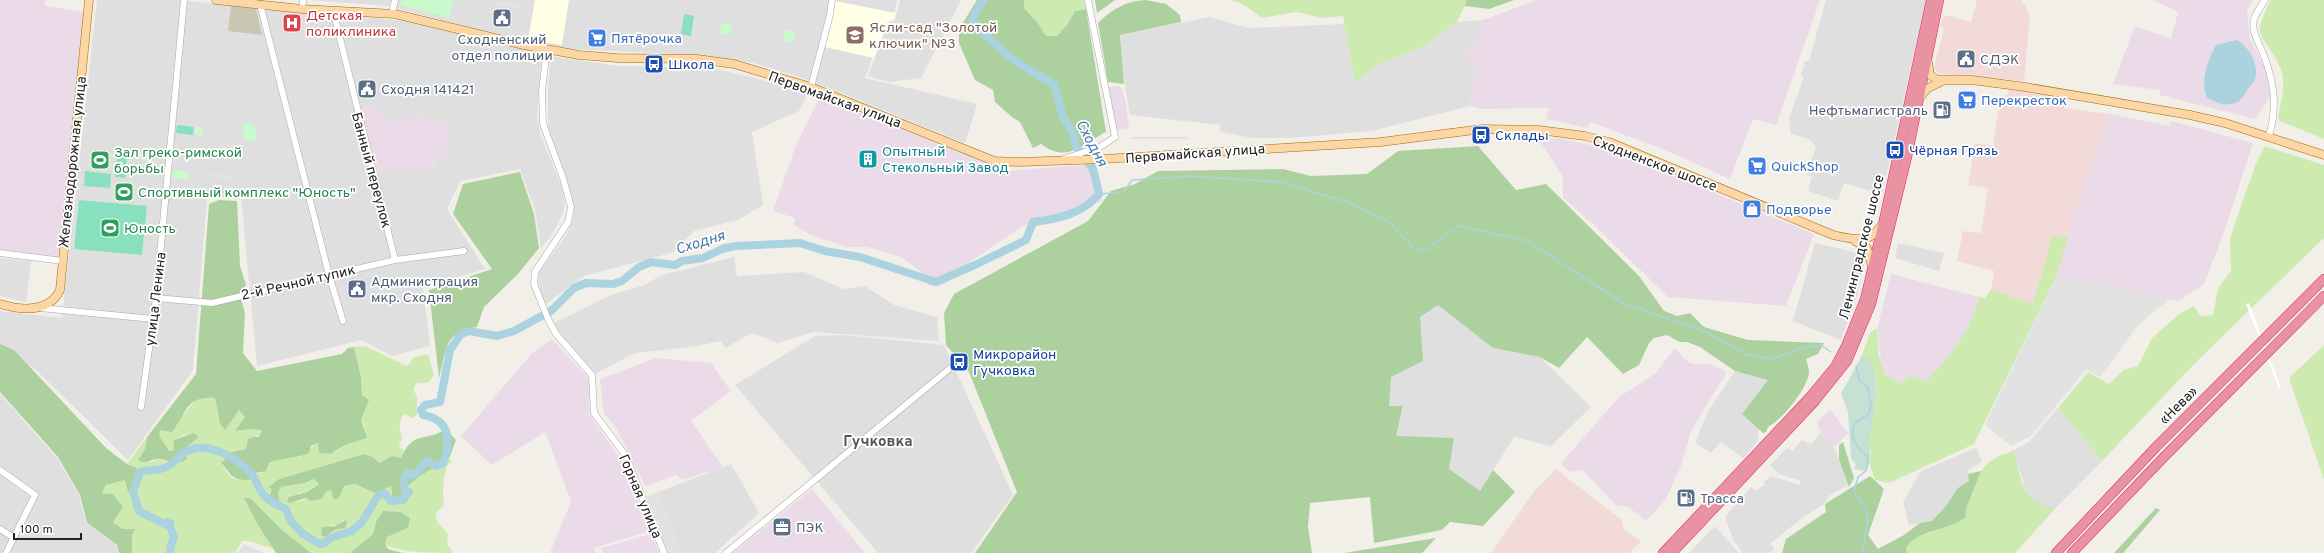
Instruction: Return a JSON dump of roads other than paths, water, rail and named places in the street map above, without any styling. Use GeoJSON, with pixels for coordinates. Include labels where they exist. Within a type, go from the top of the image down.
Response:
{"type":"FeatureCollection","features":[{"type":"Feature","properties":{"kind":"highway","name":"Ленинградское шоссе"},"geometry":{"type":"LineString","coordinates":[[1663,553],[1810,397],[1835,367],[1856,326],[1884,220],[1931,0]]}},
{"type":"Feature","properties":{"kind":"highway","name":"Ленинградское шоссе"},"geometry":{"type":"LineString","coordinates":[[1672,553],[1794,424],[1836,378],[1847,362],[1871,304],[1900,192],[1939,0]]}},
{"type":"Feature","properties":{"kind":"highway","name":"«Нева»"},"geometry":{"type":"LineString","coordinates":[[2056,553],[2156,447],[2324,279]]}},
{"type":"Feature","properties":{"kind":"highway","name":"«Нева»"},"geometry":{"type":"LineString","coordinates":[[2072,553],[2158,463],[2324,296]]}},
{"type":"Feature","properties":{"kind":"main road","name":"Железнодорожная улица"},"geometry":{"type":"LineString","coordinates":[[63,261],[89,0]]}},
{"type":"Feature","properties":{"kind":"main road","name":"Первомайская улица"},"geometry":{"type":"LineString","coordinates":[[216,0],[302,9],[392,13],[546,49],[605,58],[712,60],[740,66],[811,87],[987,159],[1020,162],[1056,161],[1074,158],[1104,159],[1381,142]]}},
{"type":"Feature","properties":{"kind":"main road"},"geometry":{"type":"LineString","coordinates":[[1928,57],[1930,75],[1933,79],[1944,81],[1972,80],[2025,87],[2136,105],[2209,119],[2269,136],[2324,155]]}},
{"type":"Feature","properties":{"kind":"main road"},"geometry":{"type":"LineString","coordinates":[[1920,96],[1928,88],[1944,81]]}},
{"type":"Feature","properties":{"kind":"main road","name":"Сходненское шоссе"},"geometry":{"type":"LineString","coordinates":[[1381,142],[1472,130],[1508,128],[1586,136],[1635,152],[1820,231],[1849,238],[1870,238],[1877,233],[1884,220]]}},
{"type":"Feature","properties":{"kind":"main road","name":"Сходненское шоссе"},"geometry":{"type":"LineString","coordinates":[[1849,238],[1867,248],[1871,258],[1872,269]]}},
{"type":"Feature","properties":{"kind":"main road"},"geometry":{"type":"LineString","coordinates":[[0,304],[20,308],[40,308],[56,298],[60,288],[63,261]]}},
{"type":"Feature","properties":{"kind":"street","name":"улица Ленина"},"geometry":{"type":"LineString","coordinates":[[141,407],[156,298],[184,0]]}},
{"type":"Feature","properties":{"kind":"street"},"geometry":{"type":"LineString","coordinates":[[302,9],[303,0]]}},
{"type":"Feature","properties":{"kind":"street"},"geometry":{"type":"LineString","coordinates":[[392,13],[395,0]]}},
{"type":"Feature","properties":{"kind":"street"},"geometry":{"type":"LineString","coordinates":[[811,87],[830,15],[832,0]]}},
{"type":"Feature","properties":{"kind":"street"},"geometry":{"type":"LineString","coordinates":[[1074,158],[1100,147],[1115,137],[1088,0]]}},
{"type":"Feature","properties":{"kind":"street"},"geometry":{"type":"LineString","coordinates":[[2265,0],[2254,18],[2253,28],[2269,71],[2275,96],[2273,122],[2269,136]]}},
{"type":"Feature","properties":{"kind":"street"},"geometry":{"type":"LineString","coordinates":[[260,4],[329,275],[343,322]]}},
{"type":"Feature","properties":{"kind":"street","name":"Банный переулок"},"geometry":{"type":"LineString","coordinates":[[333,10],[395,260]]}},
{"type":"Feature","properties":{"kind":"street","name":"Горная улица"},"geometry":{"type":"LineString","coordinates":[[546,49],[542,91],[543,124],[563,178],[570,207],[568,222],[535,272],[534,284],[544,310],[556,334],[592,375],[594,413],[626,456],[664,553]]}},
{"type":"Feature","properties":{"kind":"street","name":"2-й Речной тупик"},"geometry":{"type":"LineString","coordinates":[[156,298],[212,303],[395,260],[464,251]]}},
{"type":"Feature","properties":{"kind":"street","name":"Железнодорожная улица"},"geometry":{"type":"LineString","coordinates":[[0,253],[63,261]]}},
{"type":"Feature","properties":{"kind":"street"},"geometry":{"type":"LineString","coordinates":[[40,308],[153,319]]}},
{"type":"Feature","properties":{"kind":"street"},"geometry":{"type":"LineString","coordinates":[[726,553],[954,365]]}},
{"type":"Feature","properties":{"kind":"street"},"geometry":{"type":"LineString","coordinates":[[0,470],[35,496],[6,553]]}},
{"type":"Feature","properties":{"kind":"street"},"geometry":{"type":"LineString","coordinates":[[0,529],[14,538]]}},
{"type":"Feature","properties":{"kind":"water"},"geometry":{"type":"Polygon","coordinates":[[[2237,40],[2246,47],[2253,58],[2256,75],[2253,83],[2239,101],[2231,104],[2221,104],[2207,98],[2204,78],[2216,45],[2237,40]]]}},
{"type":"Feature","properties":{"kind":"water"},"geometry":{"type":"Polygon","coordinates":[[[167,518],[175,521],[172,527],[176,538],[173,539],[170,531],[162,525],[162,520],[167,518]]]}},
{"type":"Feature","properties":{"kind":"waterway","name":"Сходня"},"geometry":{"type":"LineString","coordinates":[[170,553],[174,537],[170,527],[139,511],[133,492],[140,472],[167,467],[185,452],[193,449],[202,448],[220,452],[229,456],[245,467],[251,473],[265,497],[286,509],[290,520],[303,534],[320,544],[325,543],[330,538],[352,531],[362,522],[378,496],[384,493],[391,501],[403,500],[409,492],[404,488],[404,481],[407,473],[414,475],[427,461],[436,466],[443,463],[446,455],[448,439],[444,427],[439,422],[423,415],[421,410],[425,405],[440,402],[450,350],[461,334],[469,331],[497,336],[514,331],[551,311],[574,288],[586,283],[613,284],[622,281],[639,267],[651,262],[675,265],[682,261],[703,258],[722,249],[735,246],[800,243],[825,251],[860,257],[936,282],[1026,240],[1033,222],[1069,214],[1093,201],[1099,194],[1093,169],[1076,146],[1074,135],[1063,117],[1054,84],[1009,56],[972,20],[983,0]]}},
{"type":"Feature","properties":{"kind":"waterway"},"geometry":{"type":"LineString","coordinates":[[1099,194],[1124,192],[1132,180],[1192,176],[1281,182],[1344,201],[1387,220],[1415,250],[1427,249],[1459,226],[1528,241],[1623,303],[1706,332],[1747,355],[1773,359],[1802,348],[1821,345],[1831,352]]}},
{"type":"Feature","properties":{"kind":"waterway"},"geometry":{"type":"LineString","coordinates":[[1856,366],[1859,380],[1868,387],[1871,406],[1868,415],[1860,419],[1855,424],[1853,429],[1854,440],[1868,458],[1866,471],[1858,477],[1854,492],[1865,509],[1868,521],[1863,553]]}},
{"type":"Feature","properties":{"kind":"place","name":"Сходненский отдел полиции"},"geometry":{"type":"Point","coordinates":[502,18]}},
{"type":"Feature","properties":{"kind":"place","name":"Детская поликлиника"},"geometry":{"type":"Point","coordinates":[292,23]}},
{"type":"Feature","properties":{"kind":"place","name":"Ясли-сад \"Золотой ключик\" №3"},"geometry":{"type":"Point","coordinates":[855,35]}},
{"type":"Feature","properties":{"kind":"place","name":"Пятёрочка"},"geometry":{"type":"Point","coordinates":[597,38]}},
{"type":"Feature","properties":{"kind":"place","name":"СДЭК"},"geometry":{"type":"Point","coordinates":[1966,59]}},
{"type":"Feature","properties":{"kind":"place","name":"Школа"},"geometry":{"type":"Point","coordinates":[654,64]}},
{"type":"Feature","properties":{"kind":"place","name":"Сходня 141421"},"geometry":{"type":"Point","coordinates":[367,89]}},
{"type":"Feature","properties":{"kind":"place","name":"Перекресток"},"geometry":{"type":"Point","coordinates":[1967,100]}},
{"type":"Feature","properties":{"kind":"place","name":"Нефтьмагистраль"},"geometry":{"type":"Point","coordinates":[1942,110]}},
{"type":"Feature","properties":{"kind":"place","name":"Склады"},"geometry":{"type":"Point","coordinates":[1481,135]}},
{"type":"Feature","properties":{"kind":"place","name":"Чёрная Грязь"},"geometry":{"type":"Point","coordinates":[1895,150]}},
{"type":"Feature","properties":{"kind":"place","name":"Опытный Стекольный Завод"},"geometry":{"type":"Point","coordinates":[868,159]}},
{"type":"Feature","properties":{"kind":"place","name":"Зал греко-римской борьбы"},"geometry":{"type":"Point","coordinates":[100,160]}},
{"type":"Feature","properties":{"kind":"place","name":"QuickShop"},"geometry":{"type":"Point","coordinates":[1757,166]}},
{"type":"Feature","properties":{"kind":"place","name":"Спортивный комплекс \"Юность\""},"geometry":{"type":"Point","coordinates":[124,192]}},
{"type":"Feature","properties":{"kind":"place","name":"Подворье"},"geometry":{"type":"Point","coordinates":[1752,209]}},
{"type":"Feature","properties":{"kind":"place","name":"Юность"},"geometry":{"type":"Point","coordinates":[110,228]}},
{"type":"Feature","properties":{"kind":"place","name":"Администрация мкр. Сходня"},"geometry":{"type":"Point","coordinates":[357,289]}},
{"type":"Feature","properties":{"kind":"place","name":"Микрорайон Гучковка"},"geometry":{"type":"Point","coordinates":[959,362]}},
{"type":"Feature","properties":{"kind":"place","name":"Трасса"},"geometry":{"type":"Point","coordinates":[1686,498]}},
{"type":"Feature","properties":{"kind":"place","name":"ПЭК"},"geometry":{"type":"Point","coordinates":[782,527]}},
{"type":"Feature","properties":{"kind":"district","name":"Гучковка"},"geometry":{"type":"Point","coordinates":[878,441]}}]}
